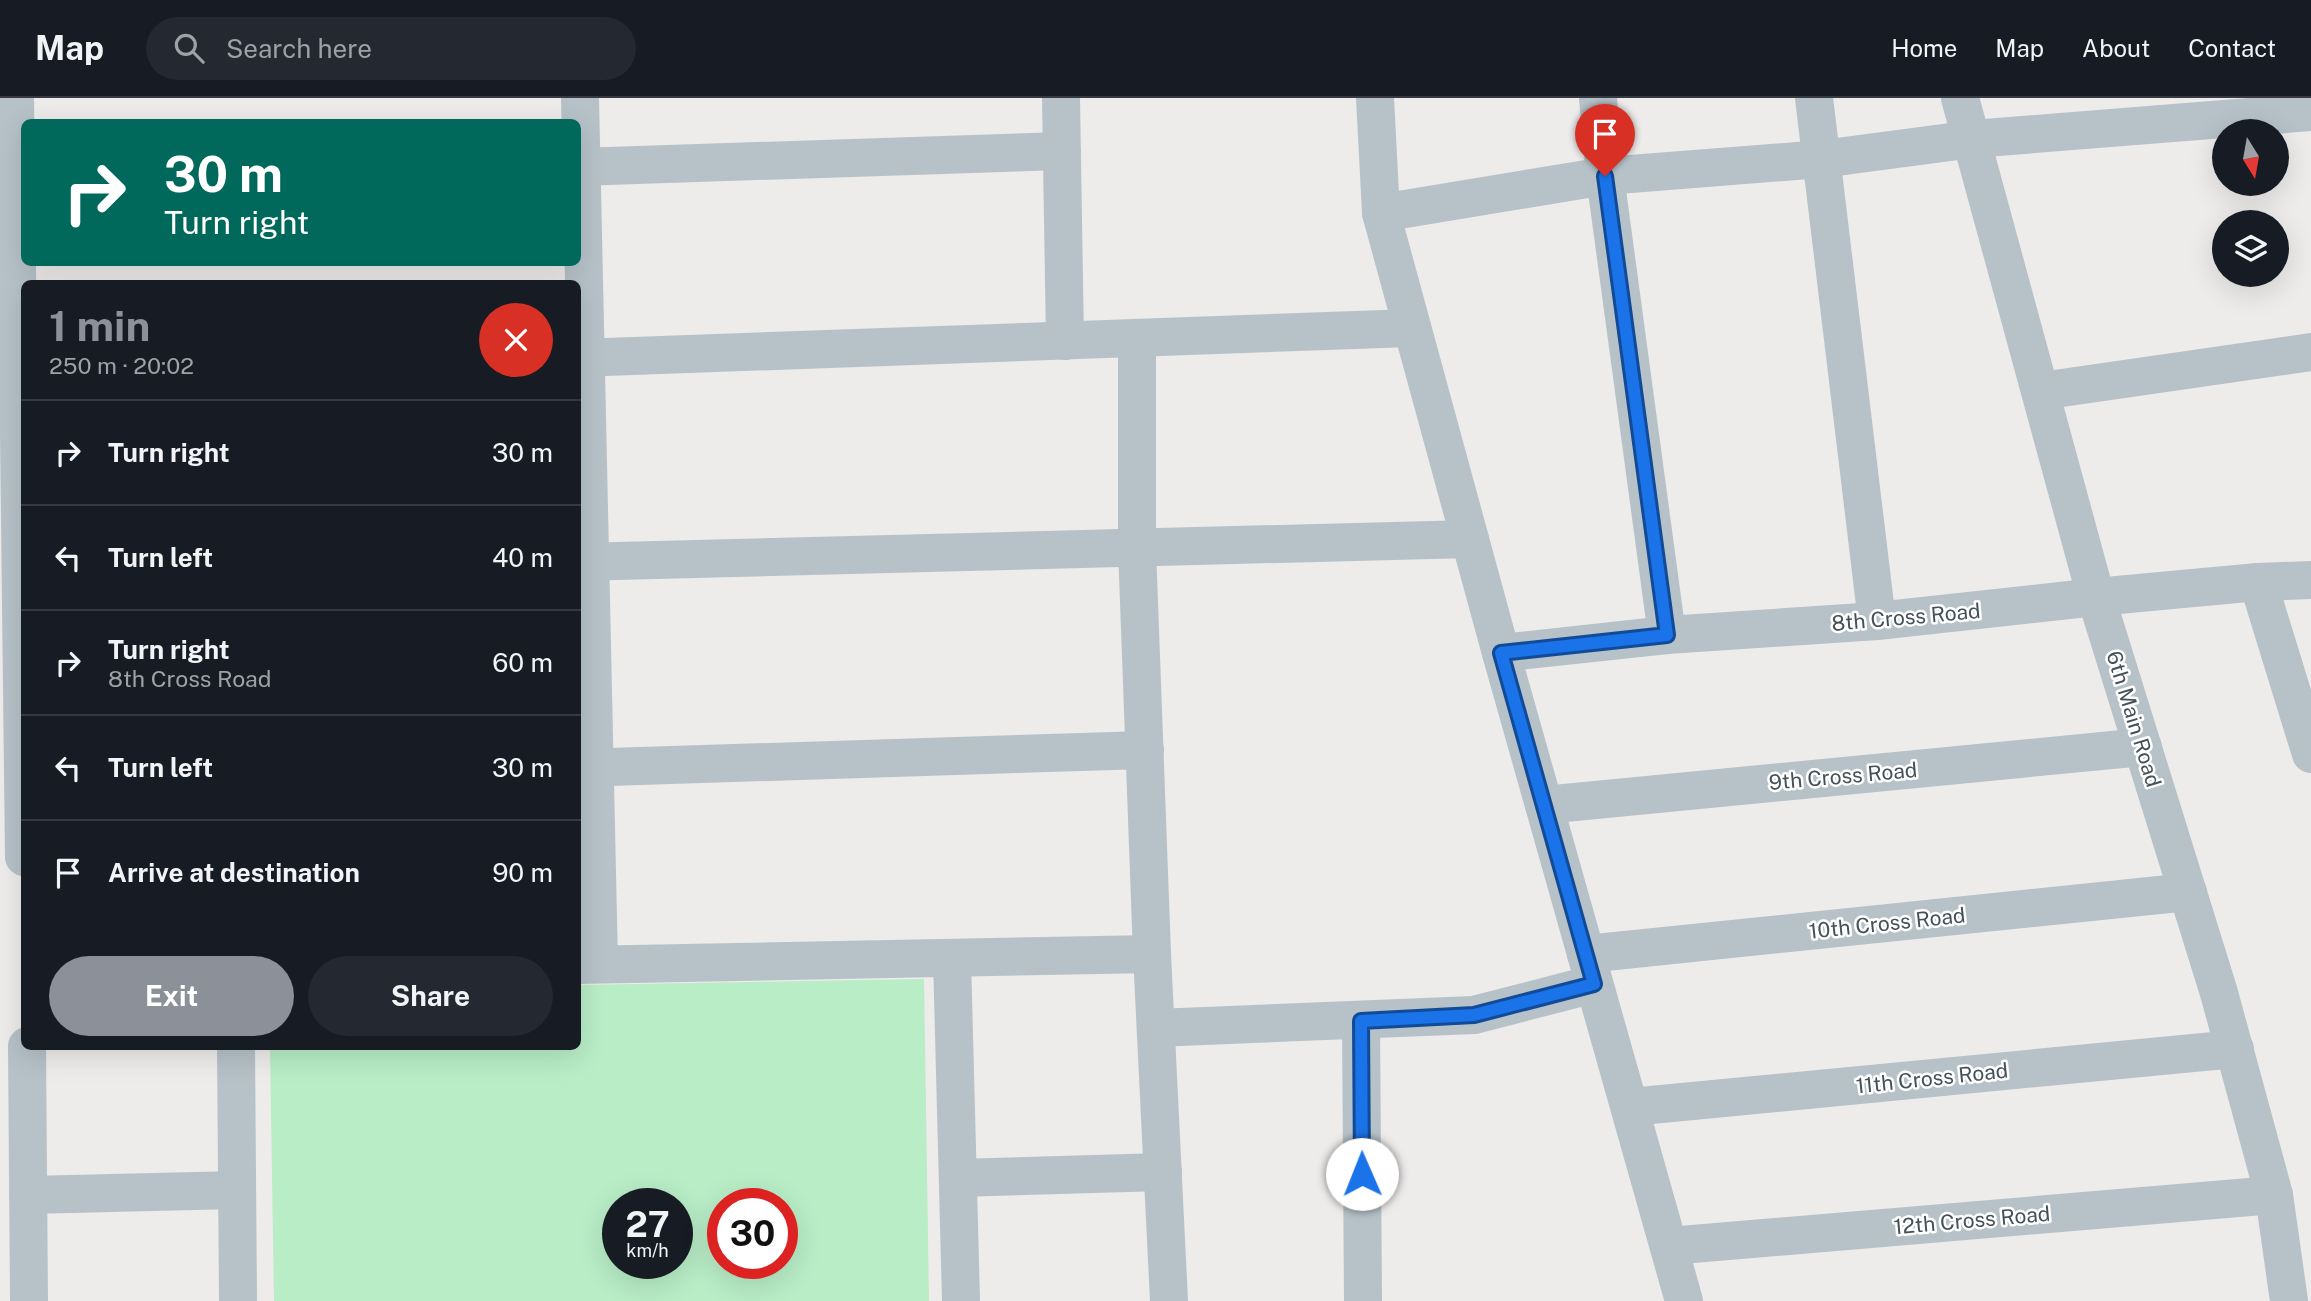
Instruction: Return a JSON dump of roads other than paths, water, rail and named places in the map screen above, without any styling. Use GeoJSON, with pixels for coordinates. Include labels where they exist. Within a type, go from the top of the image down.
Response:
{"type":"FeatureCollection","features":[{"type":"Feature","properties":{"kind":"street"},"geometry":{"type":"LineString","coordinates":[[15,98],[14,185],[21,353]]}},
{"type":"Feature","properties":{"kind":"street"},"geometry":{"type":"LineString","coordinates":[[580,98],[580,119]]}},
{"type":"Feature","properties":{"kind":"street"},"geometry":{"type":"LineString","coordinates":[[1061,98],[1065,341]]}},
{"type":"Feature","properties":{"kind":"street"},"geometry":{"type":"LineString","coordinates":[[1375,98],[1381,213],[1501,653],[1684,1301]]}},
{"type":"Feature","properties":{"kind":"street"},"geometry":{"type":"LineString","coordinates":[[1598,98],[1605,176],[1667,635]]}},
{"type":"Feature","properties":{"kind":"street"},"geometry":{"type":"LineString","coordinates":[[1814,98],[1877,621]]}},
{"type":"Feature","properties":{"kind":"street","name":"6th Main Road"},"geometry":{"type":"LineString","coordinates":[[1960,98],[2096,597],[2235,1049],[2274,1195],[2289,1301]]}},
{"type":"Feature","properties":{"kind":"street"},"geometry":{"type":"LineString","coordinates":[[1381,213],[1605,176],[1822,159],[1973,139],[2311,113]]}},
{"type":"Feature","properties":{"kind":"street"},"geometry":{"type":"LineString","coordinates":[[581,167],[1062,151]]}},
{"type":"Feature","properties":{"kind":"street"},"geometry":{"type":"LineString","coordinates":[[581,294],[588,964],[1152,954]]}},
{"type":"Feature","properties":{"kind":"street"},"geometry":{"type":"LineString","coordinates":[[582,357],[1412,328]]}},
{"type":"Feature","properties":{"kind":"street"},"geometry":{"type":"LineString","coordinates":[[1136,338],[1137,548],[1152,954],[1169,1301]]}},
{"type":"Feature","properties":{"kind":"street"},"geometry":{"type":"LineString","coordinates":[[2040,391],[2311,352]]}},
{"type":"Feature","properties":{"kind":"street"},"geometry":{"type":"LineString","coordinates":[[21,405],[15,576],[21,717]]}},
{"type":"Feature","properties":{"kind":"street"},"geometry":{"type":"LineString","coordinates":[[584,562],[1470,540]]}},
{"type":"Feature","properties":{"kind":"street","name":"8th Cross Road"},"geometry":{"type":"LineString","coordinates":[[1501,653],[1667,635],[1877,621],[2096,597],[2258,582],[2311,580]]}},
{"type":"Feature","properties":{"kind":"street"},"geometry":{"type":"LineString","coordinates":[[2258,582],[2311,754]]}},
{"type":"Feature","properties":{"kind":"street","name":"9th Cross Road"},"geometry":{"type":"LineString","coordinates":[[1544,805],[2143,747]]}},
{"type":"Feature","properties":{"kind":"street"},"geometry":{"type":"LineString","coordinates":[[586,768],[1145,750]]}},
{"type":"Feature","properties":{"kind":"street","name":"10th Cross Road"},"geometry":{"type":"LineString","coordinates":[[1156,1028],[1474,1015],[1590,969],[2188,892]]}},
{"type":"Feature","properties":{"kind":"street"},"geometry":{"type":"LineString","coordinates":[[952,958],[961,1301]]}},
{"type":"Feature","properties":{"kind":"street"},"geometry":{"type":"LineString","coordinates":[[1361,1021],[1363,1301]]}},
{"type":"Feature","properties":{"kind":"street","name":"11th Cross Road"},"geometry":{"type":"LineString","coordinates":[[1630,1107],[2235,1049]]}},
{"type":"Feature","properties":{"kind":"street"},"geometry":{"type":"LineString","coordinates":[[27,1050],[29,1301]]}},
{"type":"Feature","properties":{"kind":"street"},"geometry":{"type":"LineString","coordinates":[[236,1050],[239,1301]]}},
{"type":"Feature","properties":{"kind":"street"},"geometry":{"type":"LineString","coordinates":[[958,1178],[1163,1172]]}},
{"type":"Feature","properties":{"kind":"street"},"geometry":{"type":"LineString","coordinates":[[28,1195],[237,1190]]}},
{"type":"Feature","properties":{"kind":"street","name":"12th Cross Road"},"geometry":{"type":"LineString","coordinates":[[1669,1246],[2274,1195]]}}]}
